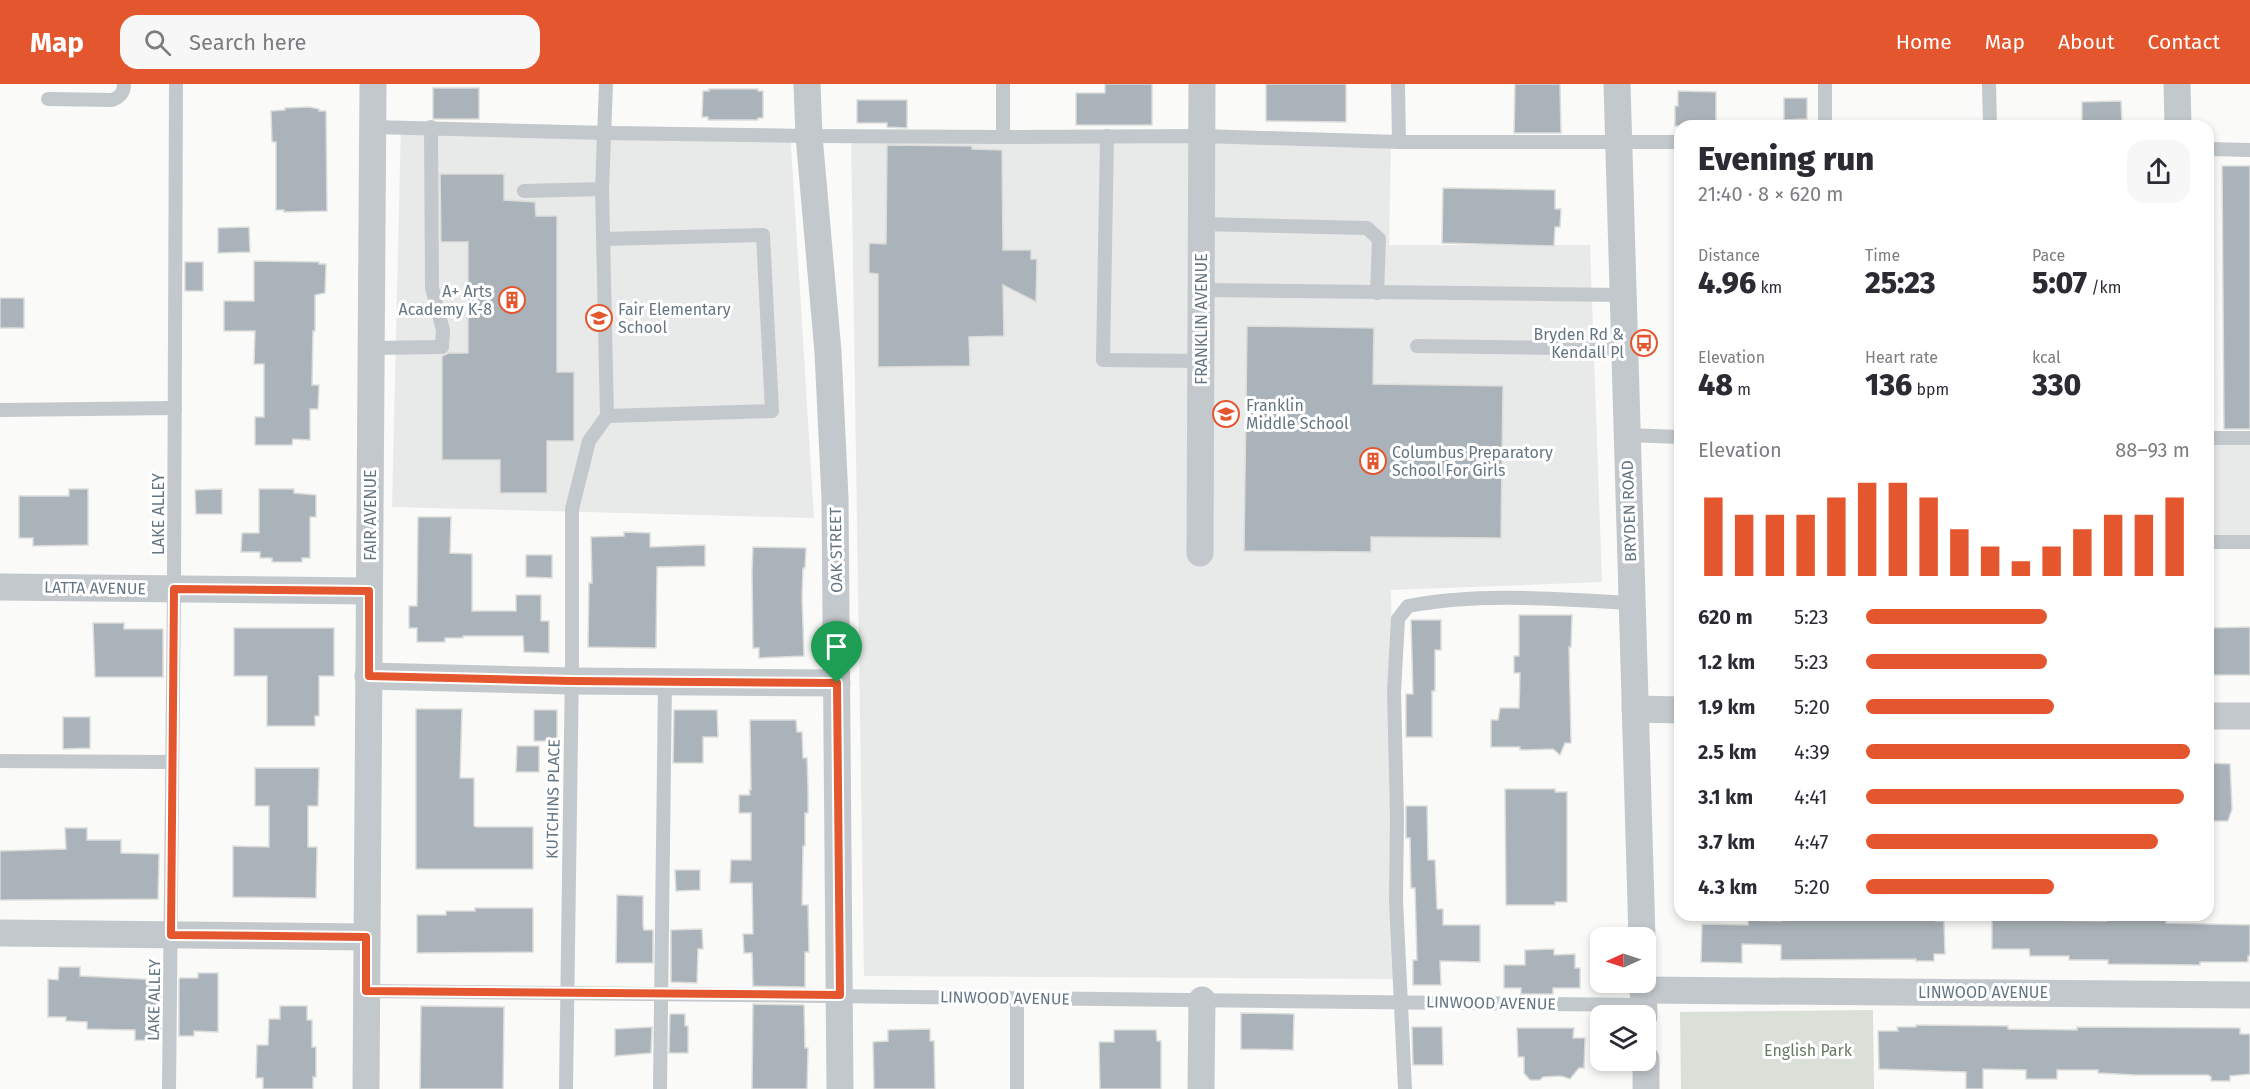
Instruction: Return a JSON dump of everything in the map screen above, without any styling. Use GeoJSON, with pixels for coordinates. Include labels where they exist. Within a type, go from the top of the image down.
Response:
{"type":"FeatureCollection","features":[{"type":"Feature","properties":{"kind":"street","name":"FAIR AVENUE"},"geometry":{"type":"LineString","coordinates":[[366,1089],[373,84]]}},
{"type":"Feature","properties":{"kind":"street","name":"OAK STREET"},"geometry":{"type":"LineString","coordinates":[[807,84],[809,136],[828,352],[835,498],[840,1089]]}},
{"type":"Feature","properties":{"kind":"street","name":"FRANKLIN AVENUE"},"geometry":{"type":"LineString","coordinates":[[1200,554],[1202,84]]}},
{"type":"Feature","properties":{"kind":"street","name":"BRYDEN ROAD"},"geometry":{"type":"LineString","coordinates":[[1617,84],[1642,927]]}},
{"type":"Feature","properties":{"kind":"street"},"geometry":{"type":"LineString","coordinates":[[2177,84],[2178,120]]}},
{"type":"Feature","properties":{"kind":"street","name":"LATTA AVENUE"},"geometry":{"type":"LineString","coordinates":[[0,587],[369,591]]}},
{"type":"Feature","properties":{"kind":"street"},"geometry":{"type":"LineString","coordinates":[[369,676],[572,681],[837,683]]}},
{"type":"Feature","properties":{"kind":"street"},"geometry":{"type":"LineString","coordinates":[[1635,710],[1674,710]]}},
{"type":"Feature","properties":{"kind":"street"},"geometry":{"type":"LineString","coordinates":[[2214,716],[2250,716]]}},
{"type":"Feature","properties":{"kind":"street"},"geometry":{"type":"LineString","coordinates":[[0,933],[366,937]]}},
{"type":"Feature","properties":{"kind":"street","name":"LINWOOD AVENUE"},"geometry":{"type":"LineString","coordinates":[[1644,998],[2250,995]]}},
{"type":"Feature","properties":{"kind":"street"},"geometry":{"type":"LineString","coordinates":[[1201,1089],[1202,1000]]}},
{"type":"Feature","properties":{"kind":"street"},"geometry":{"type":"LineString","coordinates":[[1646,1071],[1646,1089]]}},
{"type":"Feature","properties":{"kind":"lane"},"geometry":{"type":"LineString","coordinates":[[48,99],[112,100],[119,97],[124,90],[124,84]]}},
{"type":"Feature","properties":{"kind":"lane","name":"LAKE ALLEY"},"geometry":{"type":"LineString","coordinates":[[169,1089],[176,84]]}},
{"type":"Feature","properties":{"kind":"lane"},"geometry":{"type":"LineString","coordinates":[[604,239],[763,235],[772,411],[607,416],[602,189],[606,84]]}},
{"type":"Feature","properties":{"kind":"lane"},"geometry":{"type":"LineString","coordinates":[[1003,84],[1003,137]]}},
{"type":"Feature","properties":{"kind":"lane"},"geometry":{"type":"LineString","coordinates":[[1398,84],[1399,142]]}},
{"type":"Feature","properties":{"kind":"lane"},"geometry":{"type":"LineString","coordinates":[[1825,84],[1826,120]]}},
{"type":"Feature","properties":{"kind":"lane"},"geometry":{"type":"LineString","coordinates":[[1989,84],[1990,120]]}},
{"type":"Feature","properties":{"kind":"lane"},"geometry":{"type":"LineString","coordinates":[[372,127],[809,136],[1202,136],[1399,142],[1674,142]]}},
{"type":"Feature","properties":{"kind":"lane"},"geometry":{"type":"LineString","coordinates":[[371,348],[442,347],[443,330],[432,288],[431,127]]}},
{"type":"Feature","properties":{"kind":"lane"},"geometry":{"type":"LineString","coordinates":[[1107,136],[1103,360],[1201,361]]}},
{"type":"Feature","properties":{"kind":"lane"},"geometry":{"type":"LineString","coordinates":[[2214,149],[2250,150]]}},
{"type":"Feature","properties":{"kind":"lane"},"geometry":{"type":"LineString","coordinates":[[524,191],[602,189]]}},
{"type":"Feature","properties":{"kind":"lane"},"geometry":{"type":"LineString","coordinates":[[1202,224],[1367,228],[1379,239],[1377,292]]}},
{"type":"Feature","properties":{"kind":"lane"},"geometry":{"type":"LineString","coordinates":[[1201,290],[1623,296]]}},
{"type":"Feature","properties":{"kind":"lane"},"geometry":{"type":"LineString","coordinates":[[1417,346],[1624,349]]}},
{"type":"Feature","properties":{"kind":"lane"},"geometry":{"type":"LineString","coordinates":[[0,410],[175,408]]}},
{"type":"Feature","properties":{"kind":"lane","name":"KUTCHINS PLACE"},"geometry":{"type":"LineString","coordinates":[[566,1089],[572,509],[589,441],[607,416]]}},
{"type":"Feature","properties":{"kind":"lane"},"geometry":{"type":"LineString","coordinates":[[1627,435],[1674,437]]}},
{"type":"Feature","properties":{"kind":"lane"},"geometry":{"type":"LineString","coordinates":[[2214,438],[2250,438]]}},
{"type":"Feature","properties":{"kind":"lane"},"geometry":{"type":"LineString","coordinates":[[2214,542],[2250,542]]}},
{"type":"Feature","properties":{"kind":"lane"},"geometry":{"type":"LineString","coordinates":[[1404,1089],[1396,900],[1397,816],[1394,691],[1398,619],[1408,606],[1442,600],[1515,598],[1632,603]]}},
{"type":"Feature","properties":{"kind":"lane"},"geometry":{"type":"LineString","coordinates":[[660,1089],[665,682]]}},
{"type":"Feature","properties":{"kind":"lane"},"geometry":{"type":"LineString","coordinates":[[0,760],[171,762]]}},
{"type":"Feature","properties":{"kind":"lane","name":"LINWOOD AVENUE"},"geometry":{"type":"LineString","coordinates":[[366,991],[1402,1002],[1644,998]]}},
{"type":"Feature","properties":{"kind":"lane"},"geometry":{"type":"LineString","coordinates":[[1017,998],[1017,1089]]}},
{"type":"Feature","properties":{"kind":"shaded area","name":"Fair Elementary School"},"geometry":{"type":"Polygon","coordinates":[[[401,122],[790,129],[814,518],[392,507],[401,122]]]}},
{"type":"Feature","properties":{"kind":"shaded area","name":"Franklin Middle School"},"geometry":{"type":"Polygon","coordinates":[[[851,133],[1391,143],[1389,245],[1590,245],[1602,582],[1391,590],[1398,979],[864,976],[851,133]]]}},
{"type":"Feature","properties":{"kind":"shaded area"},"geometry":{"type":"Polygon","coordinates":[[[2214,434],[2250,435],[2250,544],[2214,544],[2214,434]]]}},
{"type":"Feature","properties":{"kind":"green space","name":"English Park"},"geometry":{"type":"Polygon","coordinates":[[[1873,1010],[1874,1089],[1681,1089],[1680,1012],[1873,1010]]]}},
{"type":"Feature","properties":{"kind":"building"},"geometry":{"type":"Polygon","coordinates":[[[1105,84],[1152,84],[1152,125],[1076,125],[1076,93],[1105,93],[1105,84]]]}},
{"type":"Feature","properties":{"kind":"building"},"geometry":{"type":"Polygon","coordinates":[[[1266,84],[1346,84],[1346,122],[1266,121],[1266,84]]]}},
{"type":"Feature","properties":{"kind":"building"},"geometry":{"type":"Polygon","coordinates":[[[1515,84],[1560,84],[1561,133],[1514,133],[1515,84]]]}},
{"type":"Feature","properties":{"kind":"building"},"geometry":{"type":"Polygon","coordinates":[[[433,88],[479,88],[479,119],[433,119],[433,88]]]}},
{"type":"Feature","properties":{"kind":"building"},"geometry":{"type":"Polygon","coordinates":[[[709,89],[758,89],[758,91],[763,91],[763,118],[758,118],[758,120],[708,120],[708,117],[702,117],[703,91],[709,91],[709,89]]]}},
{"type":"Feature","properties":{"kind":"building"},"geometry":{"type":"Polygon","coordinates":[[[1678,91],[1716,92],[1716,120],[1675,120],[1675,106],[1678,106],[1678,91]]]}},
{"type":"Feature","properties":{"kind":"building"},"geometry":{"type":"Polygon","coordinates":[[[1784,98],[1807,98],[1807,119],[1784,120],[1784,98]]]}},
{"type":"Feature","properties":{"kind":"building"},"geometry":{"type":"Polygon","coordinates":[[[857,100],[907,100],[907,128],[887,127],[887,123],[857,123],[857,100]]]}},
{"type":"Feature","properties":{"kind":"building"},"geometry":{"type":"Polygon","coordinates":[[[2121,101],[2122,120],[2082,120],[2082,102],[2121,101]]]}},
{"type":"Feature","properties":{"kind":"building"},"geometry":{"type":"Polygon","coordinates":[[[309,107],[326,111],[327,211],[284,212],[284,210],[276,210],[276,142],[272,142],[271,111],[309,107]]]}},
{"type":"Feature","properties":{"kind":"building"},"geometry":{"type":"Polygon","coordinates":[[[887,145],[972,146],[972,149],[1002,150],[1003,250],[1031,250],[1031,259],[1037,259],[1036,302],[1003,285],[1004,336],[969,337],[970,366],[878,367],[878,274],[869,273],[869,243],[886,244],[887,145]]]}},
{"type":"Feature","properties":{"kind":"building"},"geometry":{"type":"Polygon","coordinates":[[[2222,166],[2250,166],[2250,429],[2224,429],[2222,166]]]}},
{"type":"Feature","properties":{"kind":"building","name":"A+ Arts Academy K-8"},"geometry":{"type":"Polygon","coordinates":[[[440,174],[504,174],[504,200],[535,202],[536,216],[557,216],[557,372],[574,372],[574,441],[547,441],[547,493],[500,493],[500,460],[442,460],[442,356],[449,353],[468,353],[468,242],[441,242],[440,174]]]}},
{"type":"Feature","properties":{"kind":"building"},"geometry":{"type":"Polygon","coordinates":[[[1443,188],[1555,190],[1555,209],[1561,209],[1560,227],[1555,227],[1554,246],[1442,243],[1443,188]]]}},
{"type":"Feature","properties":{"kind":"building"},"geometry":{"type":"Polygon","coordinates":[[[249,227],[250,252],[218,253],[218,228],[249,227]]]}},
{"type":"Feature","properties":{"kind":"building"},"geometry":{"type":"Polygon","coordinates":[[[254,261],[326,264],[325,293],[315,295],[315,331],[313,331],[312,385],[319,385],[318,409],[310,409],[310,440],[293,439],[292,445],[255,445],[255,417],[264,417],[264,364],[254,364],[255,331],[224,331],[224,301],[254,301],[254,261]]]}},
{"type":"Feature","properties":{"kind":"building"},"geometry":{"type":"Polygon","coordinates":[[[185,262],[203,262],[203,291],[185,291],[185,262]]]}},
{"type":"Feature","properties":{"kind":"building"},"geometry":{"type":"Polygon","coordinates":[[[0,298],[24,298],[24,328],[0,328],[0,298]]]}},
{"type":"Feature","properties":{"kind":"building","name":"Columbus Preparatory School For Girls"},"geometry":{"type":"Polygon","coordinates":[[[1247,326],[1374,328],[1373,384],[1503,386],[1501,538],[1371,537],[1371,552],[1244,551],[1247,326]]]}},
{"type":"Feature","properties":{"kind":"building"},"geometry":{"type":"Polygon","coordinates":[[[69,489],[88,489],[88,545],[33,546],[33,538],[19,538],[19,496],[69,496],[69,489]]]}},
{"type":"Feature","properties":{"kind":"building"},"geometry":{"type":"Polygon","coordinates":[[[222,489],[222,514],[196,514],[195,490],[222,489]]]}},
{"type":"Feature","properties":{"kind":"building"},"geometry":{"type":"Polygon","coordinates":[[[259,489],[294,489],[294,493],[316,495],[316,517],[310,517],[310,558],[302,558],[302,562],[272,562],[272,558],[260,558],[260,552],[241,552],[242,533],[259,533],[259,489]]]}},
{"type":"Feature","properties":{"kind":"building"},"geometry":{"type":"Polygon","coordinates":[[[418,517],[451,517],[450,553],[472,554],[472,611],[516,611],[516,595],[541,595],[541,621],[549,621],[549,653],[524,652],[523,636],[463,636],[463,638],[445,638],[445,642],[417,642],[417,628],[409,628],[409,606],[417,606],[418,517]]]}},
{"type":"Feature","properties":{"kind":"building"},"geometry":{"type":"Polygon","coordinates":[[[624,532],[650,533],[650,547],[705,545],[705,566],[657,567],[656,648],[588,647],[589,583],[592,583],[591,537],[624,536],[624,532]]]}},
{"type":"Feature","properties":{"kind":"building"},"geometry":{"type":"Polygon","coordinates":[[[753,547],[806,548],[802,597],[804,656],[759,658],[759,648],[753,648],[753,547]]]}},
{"type":"Feature","properties":{"kind":"building"},"geometry":{"type":"Polygon","coordinates":[[[526,555],[552,555],[552,578],[526,577],[526,555]]]}},
{"type":"Feature","properties":{"kind":"building"},"geometry":{"type":"Polygon","coordinates":[[[1519,615],[1572,615],[1571,647],[1569,647],[1571,743],[1565,743],[1560,755],[1553,749],[1520,750],[1520,747],[1491,747],[1491,720],[1498,720],[1500,708],[1519,708],[1520,673],[1514,673],[1514,656],[1519,656],[1519,615]]]}},
{"type":"Feature","properties":{"kind":"building"},"geometry":{"type":"Polygon","coordinates":[[[1411,620],[1441,620],[1441,650],[1435,650],[1432,737],[1406,737],[1406,694],[1413,694],[1411,620]]]}},
{"type":"Feature","properties":{"kind":"building"},"geometry":{"type":"Polygon","coordinates":[[[93,623],[124,623],[124,629],[163,629],[163,677],[95,677],[93,623]]]}},
{"type":"Feature","properties":{"kind":"building"},"geometry":{"type":"Polygon","coordinates":[[[2250,627],[2250,675],[2214,675],[2214,628],[2250,627]]]}},
{"type":"Feature","properties":{"kind":"building"},"geometry":{"type":"Polygon","coordinates":[[[234,628],[334,628],[334,676],[319,676],[319,716],[315,716],[315,726],[267,726],[267,676],[234,676],[234,628]]]}},
{"type":"Feature","properties":{"kind":"building"},"geometry":{"type":"Polygon","coordinates":[[[416,709],[462,709],[460,778],[474,778],[474,826],[533,827],[533,869],[416,869],[416,709]]]}},
{"type":"Feature","properties":{"kind":"building"},"geometry":{"type":"Polygon","coordinates":[[[534,710],[557,710],[557,741],[534,741],[534,710]]]}},
{"type":"Feature","properties":{"kind":"building"},"geometry":{"type":"Polygon","coordinates":[[[674,710],[717,710],[718,737],[703,737],[703,763],[673,763],[674,710]]]}},
{"type":"Feature","properties":{"kind":"building"},"geometry":{"type":"Polygon","coordinates":[[[63,717],[90,717],[90,748],[63,749],[63,717]]]}},
{"type":"Feature","properties":{"kind":"building"},"geometry":{"type":"Polygon","coordinates":[[[750,720],[796,720],[797,732],[802,732],[803,758],[807,758],[808,789],[808,813],[805,813],[805,846],[803,846],[802,905],[808,905],[809,952],[805,952],[805,987],[753,986],[752,953],[744,953],[743,934],[753,934],[752,883],[730,883],[731,860],[751,860],[751,813],[739,813],[739,795],[750,795],[749,790],[751,790],[750,720]]]}},
{"type":"Feature","properties":{"kind":"building"},"geometry":{"type":"Polygon","coordinates":[[[517,746],[539,746],[539,772],[516,772],[517,746]]]}},
{"type":"Feature","properties":{"kind":"building"},"geometry":{"type":"Polygon","coordinates":[[[2214,763],[2230,764],[2232,809],[2228,821],[2214,821],[2214,763]]]}},
{"type":"Feature","properties":{"kind":"building"},"geometry":{"type":"Polygon","coordinates":[[[255,768],[319,768],[318,806],[308,806],[308,847],[317,847],[316,898],[233,897],[233,846],[269,847],[269,806],[255,806],[255,768]]]}},
{"type":"Feature","properties":{"kind":"building"},"geometry":{"type":"Polygon","coordinates":[[[1505,789],[1555,789],[1555,792],[1567,792],[1567,902],[1555,902],[1555,905],[1506,905],[1505,789]]]}},
{"type":"Feature","properties":{"kind":"building"},"geometry":{"type":"Polygon","coordinates":[[[1406,806],[1427,806],[1428,860],[1435,860],[1437,909],[1443,909],[1443,925],[1480,925],[1480,962],[1440,961],[1441,985],[1413,985],[1413,960],[1417,960],[1415,888],[1411,888],[1410,838],[1406,838],[1406,806]]]}},
{"type":"Feature","properties":{"kind":"building"},"geometry":{"type":"Polygon","coordinates":[[[65,828],[87,828],[87,840],[121,840],[121,853],[159,854],[158,899],[0,900],[0,851],[66,849],[65,828]]]}},
{"type":"Feature","properties":{"kind":"building"},"geometry":{"type":"Polygon","coordinates":[[[675,870],[700,870],[700,890],[676,891],[675,870]]]}},
{"type":"Feature","properties":{"kind":"building"},"geometry":{"type":"Polygon","coordinates":[[[617,895],[643,896],[644,930],[653,930],[653,963],[616,963],[617,895]]]}},
{"type":"Feature","properties":{"kind":"building"},"geometry":{"type":"Polygon","coordinates":[[[475,908],[533,908],[533,952],[417,953],[417,915],[446,915],[446,911],[475,911],[475,908]]]}},
{"type":"Feature","properties":{"kind":"building"},"geometry":{"type":"Polygon","coordinates":[[[1748,921],[1944,921],[1945,954],[1934,954],[1934,961],[1916,961],[1916,959],[1781,960],[1781,945],[1742,944],[1742,963],[1701,962],[1702,924],[1748,925],[1748,921]]]}},
{"type":"Feature","properties":{"kind":"building"},"geometry":{"type":"Polygon","coordinates":[[[1992,921],[2166,921],[2166,923],[2250,925],[2248,962],[2200,962],[2200,965],[2108,964],[2108,960],[2069,960],[2069,956],[2030,956],[2029,949],[1992,949],[1992,921]]]}},
{"type":"Feature","properties":{"kind":"building"},"geometry":{"type":"Polygon","coordinates":[[[702,929],[703,949],[698,949],[697,983],[671,982],[671,930],[702,929]]]}},
{"type":"Feature","properties":{"kind":"building"},"geometry":{"type":"Polygon","coordinates":[[[1554,949],[1554,955],[1575,954],[1575,968],[1580,968],[1580,988],[1553,988],[1553,994],[1521,994],[1521,988],[1504,988],[1504,965],[1525,965],[1525,950],[1554,949]]]}},
{"type":"Feature","properties":{"kind":"building"},"geometry":{"type":"Polygon","coordinates":[[[59,967],[80,967],[80,976],[161,980],[161,1036],[159,1036],[159,1041],[135,1040],[135,1030],[87,1029],[87,1022],[66,1021],[66,1017],[48,1017],[48,979],[58,980],[59,967]]]}},
{"type":"Feature","properties":{"kind":"building"},"geometry":{"type":"Polygon","coordinates":[[[198,973],[218,973],[218,1032],[194,1031],[194,1036],[179,1036],[179,980],[180,978],[198,978],[198,973]]]}},
{"type":"Feature","properties":{"kind":"building"},"geometry":{"type":"Polygon","coordinates":[[[753,1004],[804,1005],[805,1048],[808,1048],[807,1089],[752,1089],[753,1004]]]}},
{"type":"Feature","properties":{"kind":"building"},"geometry":{"type":"Polygon","coordinates":[[[280,1006],[307,1006],[307,1020],[312,1020],[312,1047],[316,1047],[316,1077],[313,1077],[313,1089],[263,1089],[263,1078],[256,1078],[257,1045],[268,1045],[269,1019],[280,1019],[280,1006]]]}},
{"type":"Feature","properties":{"kind":"building"},"geometry":{"type":"Polygon","coordinates":[[[421,1006],[504,1007],[503,1089],[420,1089],[421,1006]]]}},
{"type":"Feature","properties":{"kind":"building"},"geometry":{"type":"Polygon","coordinates":[[[1241,1013],[1294,1014],[1293,1050],[1241,1049],[1241,1013]]]}},
{"type":"Feature","properties":{"kind":"building"},"geometry":{"type":"Polygon","coordinates":[[[670,1014],[685,1014],[685,1026],[688,1026],[688,1053],[669,1053],[670,1014]]]}},
{"type":"Feature","properties":{"kind":"building"},"geometry":{"type":"Polygon","coordinates":[[[1916,1025],[2008,1026],[2008,1029],[2077,1030],[2077,1027],[2240,1028],[2240,1034],[2250,1034],[2250,1074],[2230,1076],[2230,1081],[2211,1081],[2208,1075],[2136,1075],[2098,1073],[2098,1070],[2057,1070],[2057,1079],[2026,1079],[2026,1070],[1983,1069],[1983,1089],[1966,1089],[1966,1072],[1879,1069],[1878,1031],[1898,1031],[1897,1027],[1916,1027],[1916,1025]]]}},
{"type":"Feature","properties":{"kind":"building"},"geometry":{"type":"Polygon","coordinates":[[[652,1027],[651,1053],[615,1056],[615,1029],[652,1027]]]}},
{"type":"Feature","properties":{"kind":"building"},"geometry":{"type":"Polygon","coordinates":[[[1412,1027],[1442,1027],[1443,1065],[1413,1065],[1412,1027]]]}},
{"type":"Feature","properties":{"kind":"building"},"geometry":{"type":"Polygon","coordinates":[[[1517,1028],[1574,1028],[1573,1038],[1585,1038],[1584,1068],[1579,1068],[1570,1079],[1561,1076],[1530,1080],[1524,1073],[1524,1057],[1518,1057],[1517,1028]]]}},
{"type":"Feature","properties":{"kind":"building"},"geometry":{"type":"Polygon","coordinates":[[[930,1029],[930,1041],[934,1041],[935,1089],[874,1089],[873,1042],[888,1041],[888,1030],[930,1029]]]}},
{"type":"Feature","properties":{"kind":"building"},"geometry":{"type":"Polygon","coordinates":[[[1114,1030],[1156,1030],[1157,1041],[1161,1041],[1161,1089],[1100,1089],[1099,1042],[1114,1042],[1114,1030]]]}},
{"type":"Feature","properties":{"kind":"place","name":"A+ Arts Academy K-8"},"geometry":{"type":"Point","coordinates":[512,300]}},
{"type":"Feature","properties":{"kind":"place","name":"Fair Elementary School"},"geometry":{"type":"Point","coordinates":[599,318]}},
{"type":"Feature","properties":{"kind":"place","name":"Bryden Rd & Kendall Pl"},"geometry":{"type":"Point","coordinates":[1644,343]}},
{"type":"Feature","properties":{"kind":"place","name":"Franklin Middle School"},"geometry":{"type":"Point","coordinates":[1226,414]}},
{"type":"Feature","properties":{"kind":"place","name":"Columbus Preparatory School For Girls"},"geometry":{"type":"Point","coordinates":[1373,461]}},
{"type":"Feature","properties":{"kind":"route"},"geometry":{"type":"LineString","coordinates":[[174,589],[369,591],[369,676],[572,681],[837,683],[840,995],[366,991],[366,937],[171,935],[174,589]]}}]}
